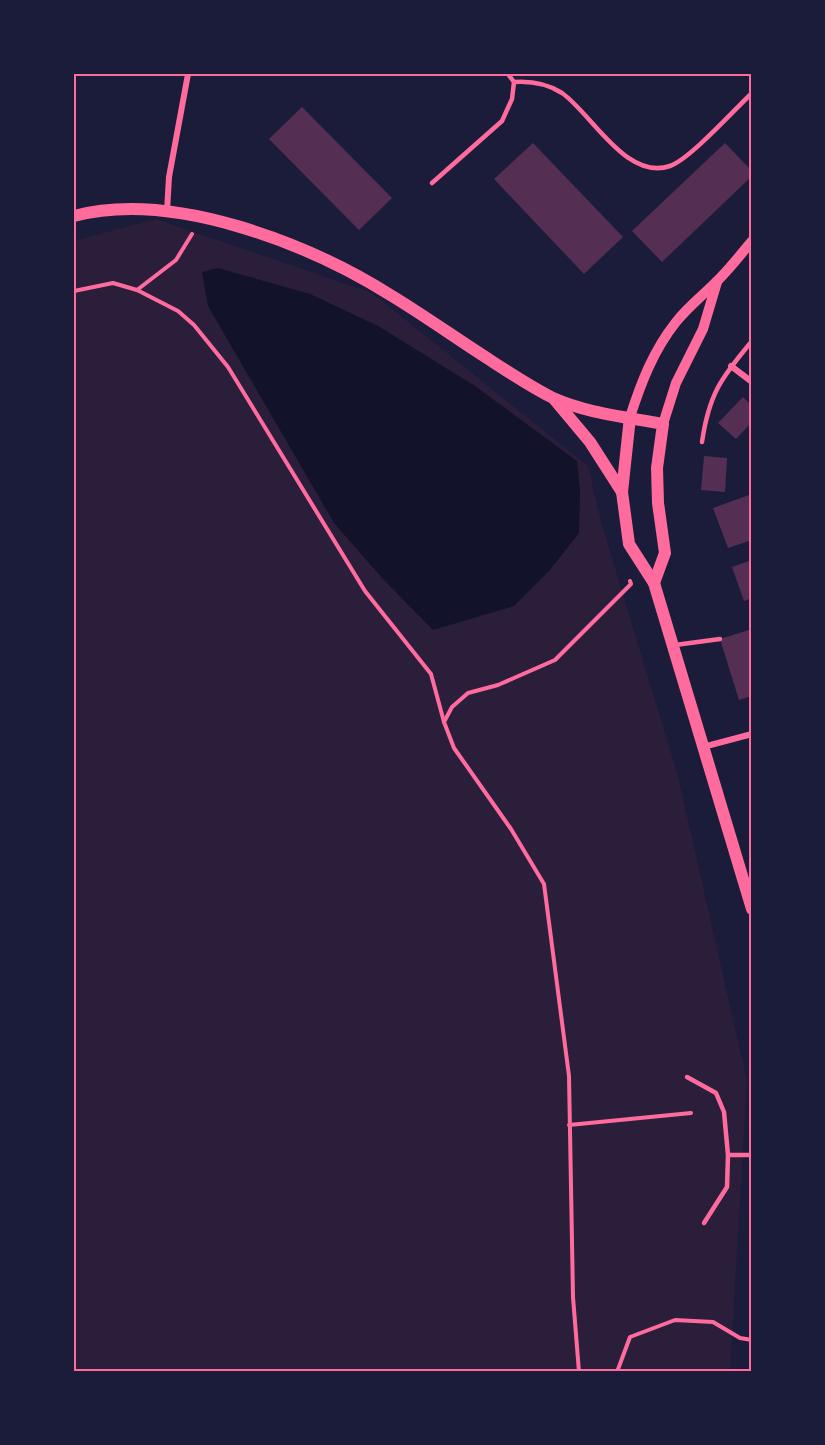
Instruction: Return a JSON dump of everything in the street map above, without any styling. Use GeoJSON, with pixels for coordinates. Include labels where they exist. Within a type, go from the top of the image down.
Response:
{"type":"FeatureCollection","features":[{"type":"Feature","properties":{"kind":"main road"},"geometry":{"type":"LineString","coordinates":[[74,216],[116,209],[143,208],[232,225],[292,245],[350,271],[391,295],[520,380],[554,398],[584,408],[663,424],[657,468],[658,503],[665,553],[654,583]]}},
{"type":"Feature","properties":{"kind":"main road"},"geometry":{"type":"LineString","coordinates":[[554,398],[590,442],[622,492]]}},
{"type":"Feature","properties":{"kind":"main road"},"geometry":{"type":"LineString","coordinates":[[630,417],[622,492],[629,544],[654,583],[752,909]]}},
{"type":"Feature","properties":{"kind":"street"},"geometry":{"type":"LineString","coordinates":[[167,212],[169,177],[188,74]]}},
{"type":"Feature","properties":{"kind":"street"},"geometry":{"type":"LineString","coordinates":[[630,417],[643,379],[658,348],[683,313],[717,282],[752,242]]}},
{"type":"Feature","properties":{"kind":"street"},"geometry":{"type":"LineString","coordinates":[[663,424],[676,383],[703,330],[717,282]]}},
{"type":"Feature","properties":{"kind":"street"},"geometry":{"type":"LineString","coordinates":[[730,366],[752,382]]}},
{"type":"Feature","properties":{"kind":"street"},"geometry":{"type":"LineString","coordinates":[[702,747],[752,734]]}},
{"type":"Feature","properties":{"kind":"lane"},"geometry":{"type":"LineString","coordinates":[[432,183],[502,121],[512,99],[514,82],[508,74]]}},
{"type":"Feature","properties":{"kind":"lane"},"geometry":{"type":"LineString","coordinates":[[514,82],[529,81],[559,91],[620,152],[636,163],[651,168],[669,166],[684,158],[752,93]]}},
{"type":"Feature","properties":{"kind":"lane"},"geometry":{"type":"LineString","coordinates":[[702,442],[706,414],[713,393],[730,366],[752,341]]}},
{"type":"Feature","properties":{"kind":"lane"},"geometry":{"type":"LineString","coordinates":[[672,645],[720,639]]}},
{"type":"Feature","properties":{"kind":"lane"},"geometry":{"type":"LineString","coordinates":[[687,1077],[716,1094],[724,1112],[728,1187],[704,1222]]}},
{"type":"Feature","properties":{"kind":"lane"},"geometry":{"type":"LineString","coordinates":[[728,1155],[752,1155]]}},
{"type":"Feature","properties":{"kind":"path"},"geometry":{"type":"LineString","coordinates":[[137,290],[176,260],[201,218]]}},
{"type":"Feature","properties":{"kind":"path"},"geometry":{"type":"LineString","coordinates":[[74,291],[113,283],[137,290],[178,311],[194,325],[228,367],[365,591],[431,675],[454,748],[511,829],[544,884],[569,1076],[568,1125],[573,1297],[579,1371]]}},
{"type":"Feature","properties":{"kind":"path"},"geometry":{"type":"LineString","coordinates":[[444,722],[452,707],[468,693],[498,685],[555,660],[631,584]]}},
{"type":"Feature","properties":{"kind":"path"},"geometry":{"type":"LineString","coordinates":[[568,1125],[691,1113]]}},
{"type":"Feature","properties":{"kind":"path"},"geometry":{"type":"LineString","coordinates":[[617,1371],[630,1337],[675,1320],[713,1322],[740,1338],[752,1340]]}},
{"type":"Feature","properties":{"kind":"shaded area"},"geometry":{"type":"Polygon","coordinates":[[[156,219],[372,293],[588,466],[602,525],[678,776],[747,1081],[730,1371],[74,1371],[74,241],[156,219]]]}},
{"type":"Feature","properties":{"kind":"shaded area"},"geometry":{"type":"Polygon","coordinates":[[[218,268],[310,294],[378,326],[475,386],[577,461],[580,491],[579,533],[549,571],[514,606],[433,630],[383,579],[334,523],[208,306],[202,272],[218,268]]]}},
{"type":"Feature","properties":{"kind":"building"},"geometry":{"type":"Polygon","coordinates":[[[302,107],[392,198],[359,230],[269,139],[302,107]]]}},
{"type":"Feature","properties":{"kind":"building"},"geometry":{"type":"Polygon","coordinates":[[[533,143],[623,237],[584,274],[494,179],[533,143]]]}},
{"type":"Feature","properties":{"kind":"building"},"geometry":{"type":"Polygon","coordinates":[[[725,143],[752,171],[752,176],[662,262],[632,231],[725,143]]]}},
{"type":"Feature","properties":{"kind":"building"},"geometry":{"type":"Polygon","coordinates":[[[743,397],[752,406],[752,422],[736,439],[718,423],[743,397]]]}},
{"type":"Feature","properties":{"kind":"building"},"geometry":{"type":"Polygon","coordinates":[[[704,456],[727,458],[725,492],[701,490],[704,456]]]}},
{"type":"Feature","properties":{"kind":"building"},"geometry":{"type":"Polygon","coordinates":[[[749,495],[752,503],[752,540],[728,548],[713,508],[749,495]]]}},
{"type":"Feature","properties":{"kind":"building"},"geometry":{"type":"Polygon","coordinates":[[[752,560],[752,598],[744,601],[732,567],[752,560]]]}},
{"type":"Feature","properties":{"kind":"building"},"geometry":{"type":"Polygon","coordinates":[[[752,629],[752,696],[739,700],[720,639],[752,629]]]}}]}
